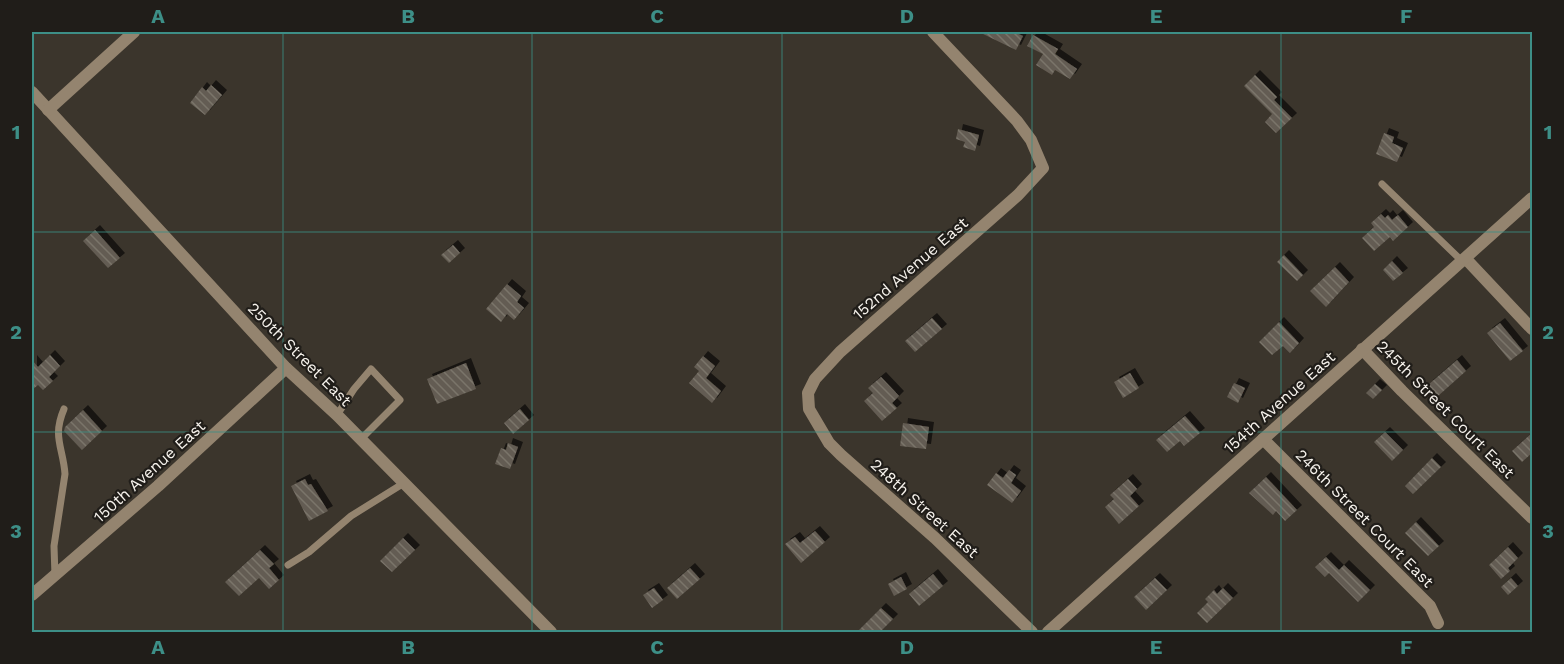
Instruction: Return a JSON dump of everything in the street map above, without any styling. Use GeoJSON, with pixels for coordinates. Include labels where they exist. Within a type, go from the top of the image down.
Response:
{"type":"FeatureCollection","features":[{"type":"Feature","properties":{"kind":"street"},"geometry":{"type":"LineString","coordinates":[[48,110],[134,32]]}},
{"type":"Feature","properties":{"kind":"street","name":"152nd Avenue East"},"geometry":{"type":"LineString","coordinates":[[808,400],[811,385],[815,379],[840,352],[1018,195],[1043,168],[1031,140],[1017,121],[933,32]]}},
{"type":"Feature","properties":{"kind":"street","name":"250th Street East"},"geometry":{"type":"LineString","coordinates":[[32,92],[286,368],[337,415],[551,633]]}},
{"type":"Feature","properties":{"kind":"street","name":"154th Avenue East"},"geometry":{"type":"LineString","coordinates":[[1048,633],[1533,198]]}},
{"type":"Feature","properties":{"kind":"street"},"geometry":{"type":"LineString","coordinates":[[1464,261],[1533,329]]}},
{"type":"Feature","properties":{"kind":"street","name":"245th Street Court East"},"geometry":{"type":"LineString","coordinates":[[1362,349],[1533,518]]}},
{"type":"Feature","properties":{"kind":"street","name":"150th Avenue East"},"geometry":{"type":"LineString","coordinates":[[32,595],[158,486],[286,368]]}},
{"type":"Feature","properties":{"kind":"street","name":"248th Street East"},"geometry":{"type":"LineString","coordinates":[[808,400],[814,421],[829,443],[936,538],[1032,633]]}},
{"type":"Feature","properties":{"kind":"street","name":"246th Street Court East"},"geometry":{"type":"LineString","coordinates":[[1263,439],[1430,606],[1438,623]]}},
{"type":"Feature","properties":{"kind":"lane"},"geometry":{"type":"LineString","coordinates":[[1382,184],[1464,261]]}},
{"type":"Feature","properties":{"kind":"lane"},"geometry":{"type":"LineString","coordinates":[[337,415],[371,369],[400,400],[361,439]]}},
{"type":"Feature","properties":{"kind":"lane"},"geometry":{"type":"LineString","coordinates":[[55,576],[54,546],[65,474],[57,434],[59,419],[64,410]]}},
{"type":"Feature","properties":{"kind":"lane"},"geometry":{"type":"LineString","coordinates":[[288,565],[309,552],[351,516],[404,483]]}},
{"type":"Feature","properties":{"kind":"building"},"geometry":{"type":"Polygon","coordinates":[[[979,32],[1014,32],[1023,36],[1016,50],[979,32]]]}},
{"type":"Feature","properties":{"kind":"building"},"geometry":{"type":"Polygon","coordinates":[[[1033,35],[1058,49],[1055,54],[1077,69],[1070,79],[1055,70],[1052,75],[1036,65],[1043,54],[1027,46],[1033,35]]]}},
{"type":"Feature","properties":{"kind":"building"},"geometry":{"type":"Polygon","coordinates":[[[1255,75],[1277,97],[1274,100],[1292,118],[1276,133],[1265,122],[1272,114],[1244,86],[1255,75]]]}},
{"type":"Feature","properties":{"kind":"building"},"geometry":{"type":"Polygon","coordinates":[[[211,85],[222,95],[205,115],[190,103],[202,87],[206,91],[211,85]]]}},
{"type":"Feature","properties":{"kind":"building"},"geometry":{"type":"Polygon","coordinates":[[[958,129],[979,135],[975,151],[963,147],[965,142],[956,139],[958,129]]]}},
{"type":"Feature","properties":{"kind":"building"},"geometry":{"type":"Polygon","coordinates":[[[1384,133],[1394,137],[1392,143],[1403,148],[1397,162],[1376,154],[1384,133]]]}},
{"type":"Feature","properties":{"kind":"building"},"geometry":{"type":"Polygon","coordinates":[[[1381,214],[1385,218],[1388,215],[1392,220],[1398,215],[1408,227],[1393,241],[1390,237],[1374,251],[1362,238],[1374,227],[1371,223],[1381,214]]]}},
{"type":"Feature","properties":{"kind":"building"},"geometry":{"type":"Polygon","coordinates":[[[95,230],[120,258],[108,268],[83,241],[95,230]]]}},
{"type":"Feature","properties":{"kind":"building"},"geometry":{"type":"Polygon","coordinates":[[[453,245],[460,253],[449,263],[441,255],[453,245]]]}},
{"type":"Feature","properties":{"kind":"building"},"geometry":{"type":"Polygon","coordinates":[[[1284,255],[1303,275],[1297,281],[1277,262],[1284,255]]]}},
{"type":"Feature","properties":{"kind":"building"},"geometry":{"type":"Polygon","coordinates":[[[1392,261],[1403,273],[1393,281],[1383,270],[1392,261]]]}},
{"type":"Feature","properties":{"kind":"building"},"geometry":{"type":"Polygon","coordinates":[[[1335,267],[1349,282],[1326,307],[1310,291],[1335,267]]]}},
{"type":"Feature","properties":{"kind":"building"},"geometry":{"type":"Polygon","coordinates":[[[507,284],[521,296],[517,302],[524,308],[514,320],[507,314],[501,322],[486,309],[507,284]]]}},
{"type":"Feature","properties":{"kind":"building"},"geometry":{"type":"Polygon","coordinates":[[[932,318],[942,329],[915,352],[905,341],[932,318]]]}},
{"type":"Feature","properties":{"kind":"building"},"geometry":{"type":"Polygon","coordinates":[[[1279,322],[1299,343],[1290,353],[1283,346],[1272,355],[1259,342],[1279,322]]]}},
{"type":"Feature","properties":{"kind":"building"},"geometry":{"type":"Polygon","coordinates":[[[1500,323],[1523,351],[1510,361],[1487,333],[1500,323]]]}},
{"type":"Feature","properties":{"kind":"building"},"geometry":{"type":"Polygon","coordinates":[[[50,355],[60,366],[49,377],[53,381],[43,390],[38,385],[32,390],[32,360],[38,367],[50,355]]]}},
{"type":"Feature","properties":{"kind":"building"},"geometry":{"type":"Polygon","coordinates":[[[703,356],[715,366],[706,378],[721,391],[712,403],[689,383],[699,371],[694,367],[703,356]]]}},
{"type":"Feature","properties":{"kind":"building"},"geometry":{"type":"Polygon","coordinates":[[[1457,360],[1466,371],[1438,396],[1428,385],[1457,360]]]}},
{"type":"Feature","properties":{"kind":"building"},"geometry":{"type":"Polygon","coordinates":[[[466,363],[476,389],[437,404],[427,379],[466,363]]]}},
{"type":"Feature","properties":{"kind":"building"},"geometry":{"type":"Polygon","coordinates":[[[1130,373],[1139,388],[1123,398],[1114,382],[1130,373]]]}},
{"type":"Feature","properties":{"kind":"building"},"geometry":{"type":"Polygon","coordinates":[[[881,377],[899,396],[892,403],[897,408],[882,421],[864,401],[873,393],[868,388],[881,377]]]}},
{"type":"Feature","properties":{"kind":"building"},"geometry":{"type":"Polygon","coordinates":[[[1234,383],[1245,388],[1238,403],[1227,397],[1234,383]]]}},
{"type":"Feature","properties":{"kind":"building"},"geometry":{"type":"Polygon","coordinates":[[[1375,384],[1382,390],[1373,399],[1366,393],[1375,384]]]}},
{"type":"Feature","properties":{"kind":"building"},"geometry":{"type":"Polygon","coordinates":[[[520,409],[529,420],[513,434],[504,423],[520,409]]]}},
{"type":"Feature","properties":{"kind":"building"},"geometry":{"type":"Polygon","coordinates":[[[83,410],[102,431],[82,450],[64,431],[65,427],[83,410]]]}},
{"type":"Feature","properties":{"kind":"building"},"geometry":{"type":"Polygon","coordinates":[[[1185,416],[1200,433],[1184,446],[1180,441],[1167,452],[1156,440],[1185,416]]]}},
{"type":"Feature","properties":{"kind":"building"},"geometry":{"type":"Polygon","coordinates":[[[903,423],[929,427],[926,449],[900,446],[903,423]]]}},
{"type":"Feature","properties":{"kind":"building"},"geometry":{"type":"Polygon","coordinates":[[[1385,432],[1403,450],[1392,461],[1374,442],[1385,432]]]}},
{"type":"Feature","properties":{"kind":"building"},"geometry":{"type":"Polygon","coordinates":[[[1533,432],[1533,452],[1522,462],[1512,451],[1533,432]]]}},
{"type":"Feature","properties":{"kind":"building"},"geometry":{"type":"Polygon","coordinates":[[[508,443],[518,447],[510,469],[495,464],[501,448],[506,450],[508,443]]]}},
{"type":"Feature","properties":{"kind":"building"},"geometry":{"type":"Polygon","coordinates":[[[1432,458],[1441,467],[1413,494],[1405,486],[1432,458]]]}},
{"type":"Feature","properties":{"kind":"building"},"geometry":{"type":"Polygon","coordinates":[[[1009,470],[1016,475],[1011,483],[1021,491],[1012,503],[987,485],[996,473],[1003,478],[1009,470]]]}},
{"type":"Feature","properties":{"kind":"building"},"geometry":{"type":"Polygon","coordinates":[[[1266,477],[1297,510],[1285,521],[1276,511],[1273,515],[1249,493],[1266,477]]]}},
{"type":"Feature","properties":{"kind":"building"},"geometry":{"type":"Polygon","coordinates":[[[305,479],[308,485],[311,484],[328,511],[309,521],[291,486],[305,479]]]}},
{"type":"Feature","properties":{"kind":"building"},"geometry":{"type":"Polygon","coordinates":[[[1128,479],[1137,489],[1130,496],[1139,506],[1119,524],[1105,507],[1114,499],[1110,495],[1128,479]]]}},
{"type":"Feature","properties":{"kind":"building"},"geometry":{"type":"Polygon","coordinates":[[[1416,522],[1439,546],[1428,556],[1405,533],[1416,522]]]}},
{"type":"Feature","properties":{"kind":"building"},"geometry":{"type":"Polygon","coordinates":[[[815,531],[825,542],[801,563],[785,544],[795,537],[800,543],[815,531]]]}},
{"type":"Feature","properties":{"kind":"building"},"geometry":{"type":"Polygon","coordinates":[[[403,538],[415,550],[392,572],[380,561],[403,538]]]}},
{"type":"Feature","properties":{"kind":"building"},"geometry":{"type":"Polygon","coordinates":[[[1508,547],[1518,558],[1508,568],[1510,571],[1501,579],[1489,565],[1508,547]]]}},
{"type":"Feature","properties":{"kind":"building"},"geometry":{"type":"Polygon","coordinates":[[[260,550],[274,564],[269,568],[279,580],[269,589],[259,578],[239,596],[225,582],[260,550]]]}},
{"type":"Feature","properties":{"kind":"building"},"geometry":{"type":"Polygon","coordinates":[[[1326,557],[1339,570],[1344,565],[1370,590],[1358,602],[1329,573],[1325,577],[1315,567],[1326,557]]]}},
{"type":"Feature","properties":{"kind":"building"},"geometry":{"type":"Polygon","coordinates":[[[690,568],[700,579],[677,599],[667,588],[690,568]]]}},
{"type":"Feature","properties":{"kind":"building"},"geometry":{"type":"Polygon","coordinates":[[[933,574],[943,586],[919,606],[909,594],[933,574]]]}},
{"type":"Feature","properties":{"kind":"building"},"geometry":{"type":"Polygon","coordinates":[[[901,577],[907,589],[894,596],[888,584],[901,577]]]}},
{"type":"Feature","properties":{"kind":"building"},"geometry":{"type":"Polygon","coordinates":[[[1155,578],[1167,590],[1146,610],[1134,597],[1155,578]]]}},
{"type":"Feature","properties":{"kind":"building"},"geometry":{"type":"Polygon","coordinates":[[[1511,578],[1518,586],[1508,595],[1501,587],[1511,578]]]}},
{"type":"Feature","properties":{"kind":"building"},"geometry":{"type":"Polygon","coordinates":[[[654,588],[663,600],[652,608],[643,595],[654,588]]]}},
{"type":"Feature","properties":{"kind":"building"},"geometry":{"type":"Polygon","coordinates":[[[1223,588],[1233,598],[1207,623],[1197,613],[1208,602],[1205,599],[1214,590],[1217,594],[1223,588]]]}},
{"type":"Feature","properties":{"kind":"building"},"geometry":{"type":"Polygon","coordinates":[[[881,608],[893,619],[879,633],[856,633],[881,608]]]}}]}
